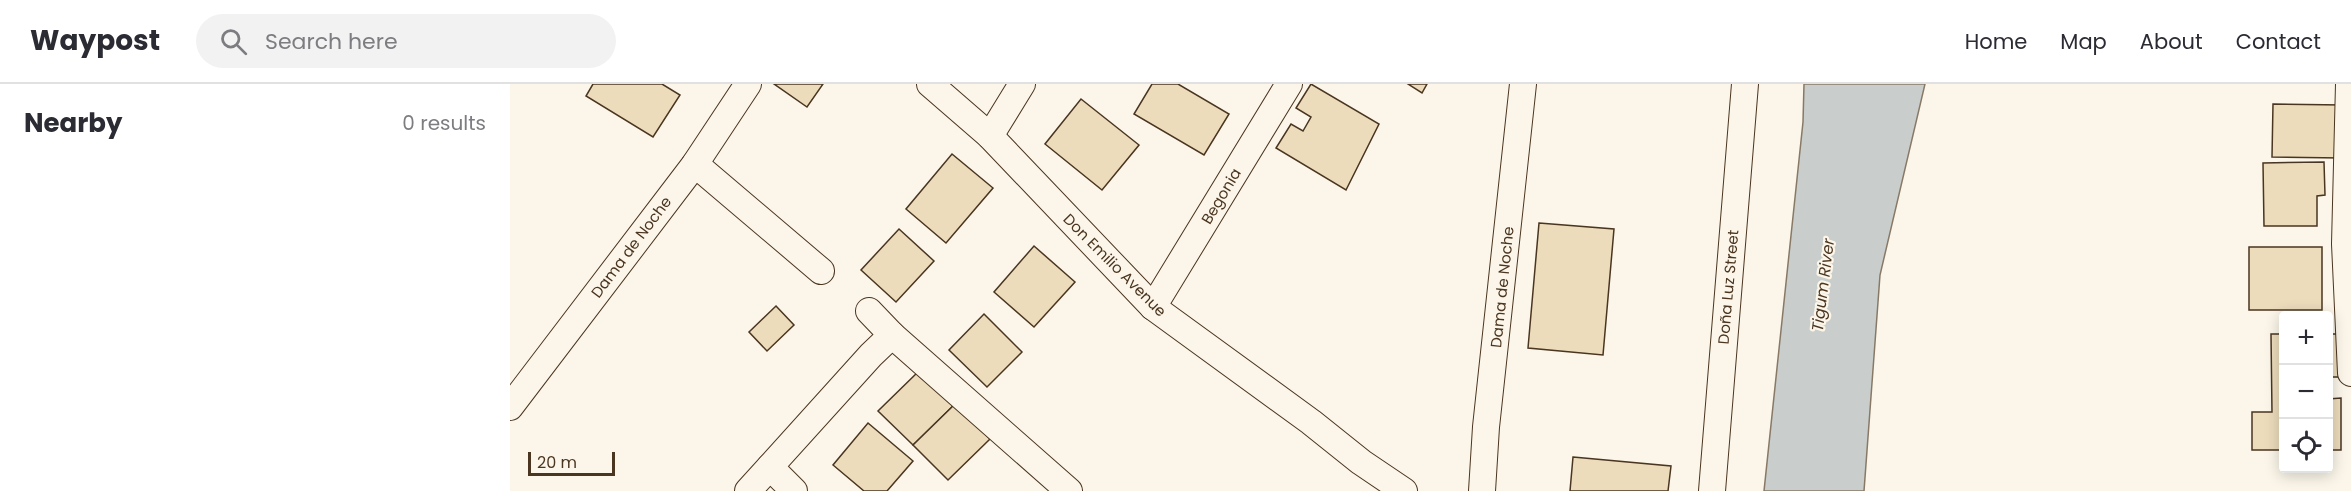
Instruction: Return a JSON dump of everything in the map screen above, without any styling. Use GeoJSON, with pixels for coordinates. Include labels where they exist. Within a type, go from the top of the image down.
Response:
{"type":"FeatureCollection","features":[{"type":"Feature","properties":{"kind":"street","name":"Dama de Noche"},"geometry":{"type":"LineString","coordinates":[[510,407],[695,164],[748,84]]}},
{"type":"Feature","properties":{"kind":"street","name":"Don Emilio Avenue"},"geometry":{"type":"LineString","coordinates":[[930,84],[990,136],[1154,307],[1311,422],[1361,462],[1404,491]]}},
{"type":"Feature","properties":{"kind":"street"},"geometry":{"type":"LineString","coordinates":[[990,136],[1022,84]]}},
{"type":"Feature","properties":{"kind":"street","name":"Begonia"},"geometry":{"type":"LineString","coordinates":[[1154,307],[1289,84]]}},
{"type":"Feature","properties":{"kind":"street","name":"Dama de Noche"},"geometry":{"type":"LineString","coordinates":[[1482,491],[1486,426],[1523,84]]}},
{"type":"Feature","properties":{"kind":"street","name":"Doña Luz Street"},"geometry":{"type":"LineString","coordinates":[[1712,491],[1745,84]]}},
{"type":"Feature","properties":{"kind":"street"},"geometry":{"type":"LineString","coordinates":[[2349,84],[2348,244],[2351,373]]}},
{"type":"Feature","properties":{"kind":"street"},"geometry":{"type":"LineString","coordinates":[[695,164],[821,271]]}},
{"type":"Feature","properties":{"kind":"street"},"geometry":{"type":"LineString","coordinates":[[869,311],[892,335],[1069,491]]}},
{"type":"Feature","properties":{"kind":"street"},"geometry":{"type":"LineString","coordinates":[[748,491],[871,355],[892,335]]}},
{"type":"Feature","properties":{"kind":"street"},"geometry":{"type":"LineString","coordinates":[[770,467],[794,491]]}},
{"type":"Feature","properties":{"kind":"water","name":"Tigum River"},"geometry":{"type":"Polygon","coordinates":[[[1804,84],[1925,84],[1880,275],[1864,491],[1764,491],[1803,122],[1804,84]]]}},
{"type":"Feature","properties":{"kind":"building"},"geometry":{"type":"Polygon","coordinates":[[[593,84],[662,84],[680,95],[653,137],[586,96],[593,84]]]}},
{"type":"Feature","properties":{"kind":"building"},"geometry":{"type":"Polygon","coordinates":[[[774,84],[823,84],[807,107],[774,84]]]}},
{"type":"Feature","properties":{"kind":"building"},"geometry":{"type":"Polygon","coordinates":[[[1152,84],[1178,84],[1229,114],[1204,155],[1134,114],[1152,84]]]}},
{"type":"Feature","properties":{"kind":"building"},"geometry":{"type":"Polygon","coordinates":[[[1311,84],[1379,124],[1346,190],[1276,148],[1291,124],[1303,131],[1311,117],[1296,108],[1311,84]]]}},
{"type":"Feature","properties":{"kind":"building"},"geometry":{"type":"Polygon","coordinates":[[[1408,84],[1427,84],[1422,93],[1408,84]]]}},
{"type":"Feature","properties":{"kind":"building"},"geometry":{"type":"Polygon","coordinates":[[[1081,99],[1139,145],[1102,190],[1045,144],[1081,99]]]}},
{"type":"Feature","properties":{"kind":"building"},"geometry":{"type":"Polygon","coordinates":[[[2273,104],[2343,105],[2342,158],[2272,157],[2273,104]]]}},
{"type":"Feature","properties":{"kind":"building"},"geometry":{"type":"Polygon","coordinates":[[[952,154],[993,188],[946,243],[906,209],[952,154]]]}},
{"type":"Feature","properties":{"kind":"building"},"geometry":{"type":"Polygon","coordinates":[[[2324,162],[2325,195],[2317,196],[2317,226],[2264,226],[2263,163],[2324,162]]]}},
{"type":"Feature","properties":{"kind":"building"},"geometry":{"type":"Polygon","coordinates":[[[1539,223],[1614,229],[1603,355],[1528,348],[1539,223]]]}},
{"type":"Feature","properties":{"kind":"building"},"geometry":{"type":"Polygon","coordinates":[[[899,229],[934,261],[896,302],[861,270],[899,229]]]}},
{"type":"Feature","properties":{"kind":"building"},"geometry":{"type":"Polygon","coordinates":[[[1034,246],[1075,282],[1034,327],[994,292],[1034,246]]]}},
{"type":"Feature","properties":{"kind":"building"},"geometry":{"type":"Polygon","coordinates":[[[2249,247],[2322,247],[2322,310],[2249,310],[2249,247]]]}},
{"type":"Feature","properties":{"kind":"building"},"geometry":{"type":"Polygon","coordinates":[[[776,306],[794,325],[767,351],[749,332],[776,306]]]}},
{"type":"Feature","properties":{"kind":"building"},"geometry":{"type":"Polygon","coordinates":[[[984,314],[1022,352],[987,387],[949,350],[984,314]]]}},
{"type":"Feature","properties":{"kind":"building"},"geometry":{"type":"Polygon","coordinates":[[[2271,334],[2279,334],[2279,450],[2252,450],[2252,412],[2272,412],[2271,334]]]}},
{"type":"Feature","properties":{"kind":"building"},"geometry":{"type":"Polygon","coordinates":[[[2333,334],[2343,334],[2343,377],[2333,377],[2333,334]]]}},
{"type":"Feature","properties":{"kind":"building"},"geometry":{"type":"Polygon","coordinates":[[[921,369],[955,404],[913,445],[878,411],[921,369]]]}},
{"type":"Feature","properties":{"kind":"building"},"geometry":{"type":"Polygon","coordinates":[[[2341,398],[2341,450],[2333,450],[2333,399],[2341,398]]]}},
{"type":"Feature","properties":{"kind":"building"},"geometry":{"type":"Polygon","coordinates":[[[955,404],[990,439],[948,480],[913,445],[955,404]]]}},
{"type":"Feature","properties":{"kind":"building"},"geometry":{"type":"Polygon","coordinates":[[[868,423],[913,461],[887,491],[864,491],[833,465],[868,423]]]}},
{"type":"Feature","properties":{"kind":"building"},"geometry":{"type":"Polygon","coordinates":[[[1573,457],[1671,466],[1668,491],[1570,491],[1573,457]]]}}]}
